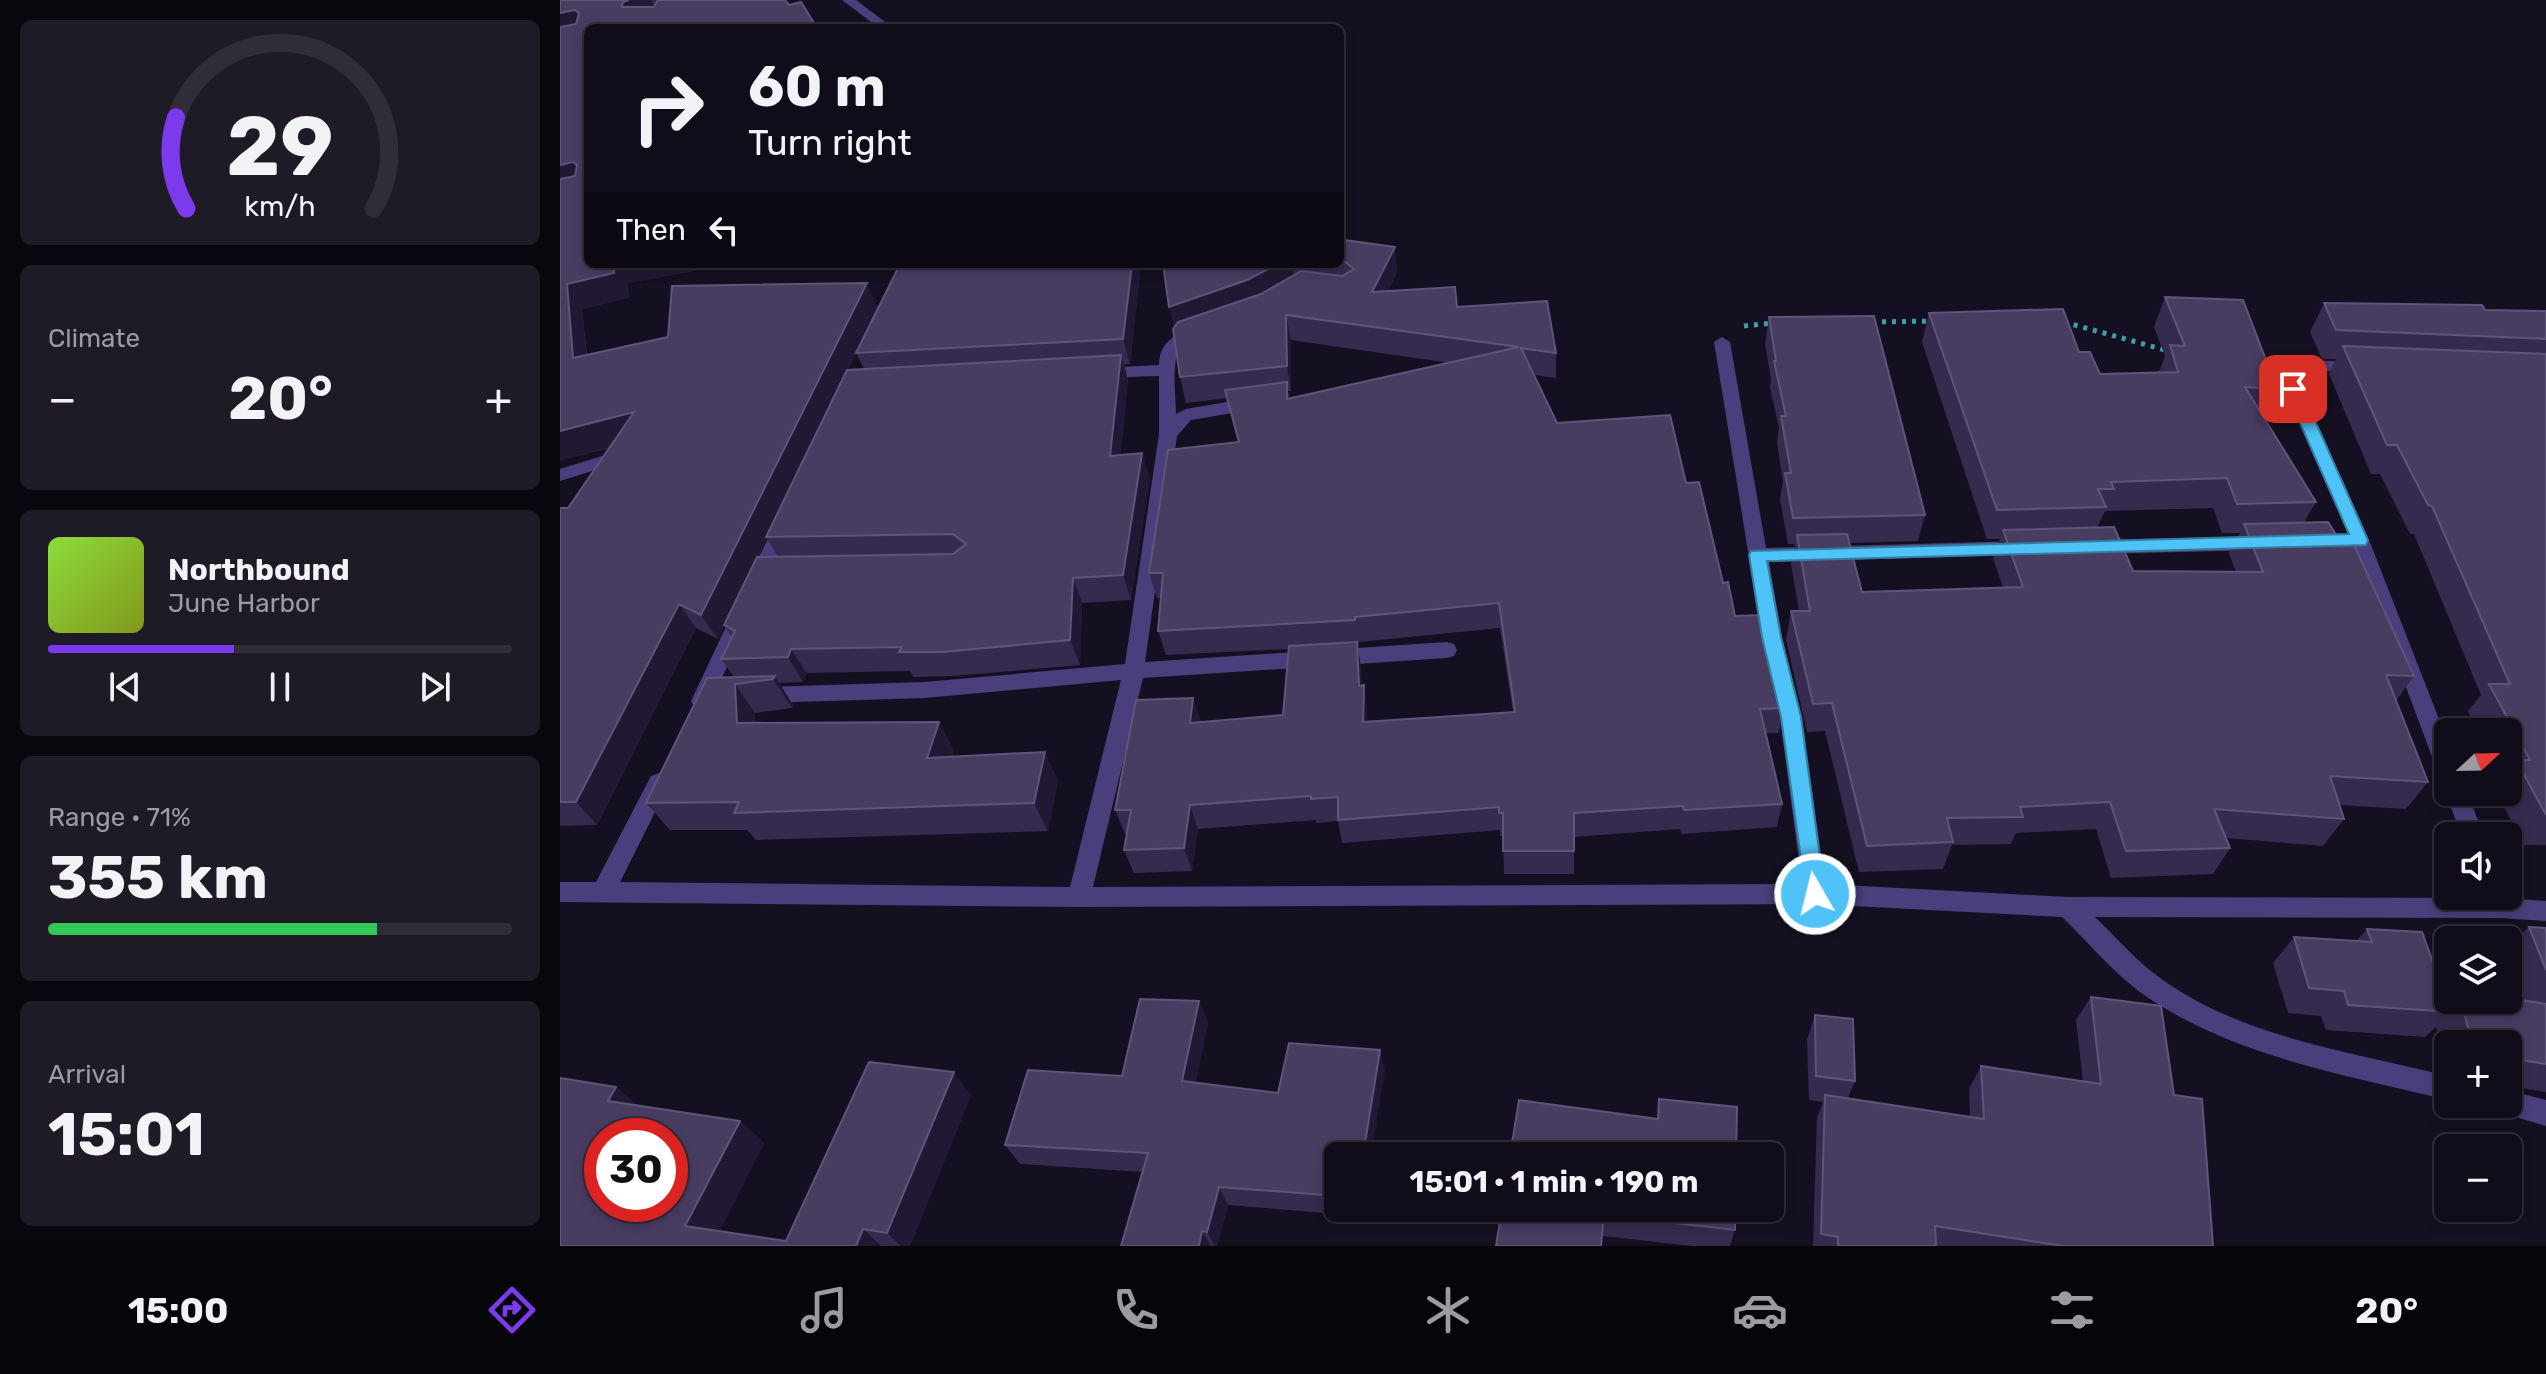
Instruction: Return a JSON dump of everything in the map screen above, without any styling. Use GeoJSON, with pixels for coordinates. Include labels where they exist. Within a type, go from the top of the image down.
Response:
{"type":"FeatureCollection","features":[{"type":"Feature","properties":{"kind":"street"},"geometry":{"type":"LineString","coordinates":[[848,0],[881,24]]}},
{"type":"Feature","properties":{"kind":"street"},"geometry":{"type":"LineString","coordinates":[[1079,897],[1134,671],[1168,434],[1167,355],[1176,341],[1218,325]]}},
{"type":"Feature","properties":{"kind":"street"},"geometry":{"type":"LineString","coordinates":[[1722,342],[1772,637],[1791,717],[1815,894]]}},
{"type":"Feature","properties":{"kind":"street"},"geometry":{"type":"LineString","coordinates":[[2375,368],[2282,364],[2434,736]]}},
{"type":"Feature","properties":{"kind":"street"},"geometry":{"type":"LineString","coordinates":[[1087,374],[1166,370]]}},
{"type":"Feature","properties":{"kind":"street"},"geometry":{"type":"LineString","coordinates":[[1168,434],[1178,421],[1199,411],[1275,401]]}},
{"type":"Feature","properties":{"kind":"street"},"geometry":{"type":"LineString","coordinates":[[560,475],[612,459]]}},
{"type":"Feature","properties":{"kind":"street"},"geometry":{"type":"LineString","coordinates":[[689,724],[719,696],[796,501]]}},
{"type":"Feature","properties":{"kind":"street"},"geometry":{"type":"LineString","coordinates":[[2074,547],[2281,542]]}},
{"type":"Feature","properties":{"kind":"street"},"geometry":{"type":"LineString","coordinates":[[1757,555],[2043,548]]}},
{"type":"Feature","properties":{"kind":"street"},"geometry":{"type":"LineString","coordinates":[[719,696],[925,690],[1134,671],[1447,650]]}},
{"type":"Feature","properties":{"kind":"street"},"geometry":{"type":"LineString","coordinates":[[604,890],[668,766]]}},
{"type":"Feature","properties":{"kind":"street"},"geometry":{"type":"LineString","coordinates":[[560,892],[604,890],[1079,897],[1815,894],[2067,907],[2434,903]]}},
{"type":"Feature","properties":{"kind":"street"},"geometry":{"type":"LineString","coordinates":[[2522,906],[2546,911]]}},
{"type":"Feature","properties":{"kind":"street"},"geometry":{"type":"LineString","coordinates":[[2067,907],[2154,988],[2207,1017],[2271,1044],[2434,1085]]}},
{"type":"Feature","properties":{"kind":"street"},"geometry":{"type":"LineString","coordinates":[[2522,1107],[2546,1113]]}},
{"type":"Feature","properties":{"kind":"path"},"geometry":{"type":"LineString","coordinates":[[1862,322],[1940,321]]}},
{"type":"Feature","properties":{"kind":"path"},"geometry":{"type":"LineString","coordinates":[[2062,322],[2090,327],[2133,344],[2172,351]]}},
{"type":"Feature","properties":{"kind":"path"},"geometry":{"type":"LineString","coordinates":[[1722,342],[1735,329],[1753,323],[1784,323]]}},
{"type":"Feature","properties":{"kind":"building"},"geometry":{"type":"Polygon","coordinates":[[[560,0],[629,0],[623,2],[622,7],[654,7],[658,0],[785,0],[789,5],[801,2],[815,24],[584,24],[584,268],[614,268],[614,273],[567,284],[573,358],[668,337],[672,286],[867,283],[701,615],[679,604],[576,802],[560,802],[560,508],[568,508],[634,412],[560,431],[560,179],[575,176],[577,165],[573,162],[560,165],[560,27],[576,24],[579,13],[575,10],[560,13],[560,0]]]}},
{"type":"Feature","properties":{"kind":"building"},"geometry":{"type":"Polygon","coordinates":[[[1344,240],[1395,247],[1372,292],[1455,287],[1457,307],[1547,301],[1556,353],[1521,348],[1557,423],[1670,415],[1686,483],[1699,482],[1723,583],[1728,582],[1735,616],[1764,615],[1784,708],[1760,709],[1782,804],[1574,813],[1574,851],[1503,851],[1503,813],[1499,813],[1499,807],[1338,820],[1338,797],[1311,799],[1311,796],[1190,805],[1184,848],[1124,850],[1131,810],[1115,810],[1136,700],[1193,698],[1190,723],[1283,715],[1289,646],[1357,642],[1359,686],[1364,685],[1363,722],[1515,712],[1499,603],[1355,617],[1355,620],[1158,631],[1163,573],[1149,573],[1168,450],[1239,442],[1225,390],[1287,382],[1287,399],[1519,347],[1286,315],[1287,366],[1180,377],[1173,329],[1178,322],[1261,294],[1301,271],[1342,276],[1354,269],[1344,261],[1344,240]]]}},
{"type":"Feature","properties":{"kind":"building"},"geometry":{"type":"Polygon","coordinates":[[[898,268],[1132,268],[1123,339],[856,353],[898,268]]]}},
{"type":"Feature","properties":{"kind":"building"},"geometry":{"type":"Polygon","coordinates":[[[1164,268],[1270,268],[1247,280],[1169,307],[1164,268]]]}},
{"type":"Feature","properties":{"kind":"building"},"geometry":{"type":"Polygon","coordinates":[[[2165,297],[2243,300],[2277,389],[2245,387],[2316,502],[2237,504],[2227,478],[2111,482],[2114,489],[2098,489],[2106,507],[1997,510],[1929,313],[2063,309],[2079,352],[2090,352],[2100,374],[2178,372],[2170,345],[2185,346],[2165,297]]]}},
{"type":"Feature","properties":{"kind":"building"},"geometry":{"type":"Polygon","coordinates":[[[2324,303],[2482,305],[2485,310],[2546,311],[2546,339],[2336,330],[2324,303]]]}},
{"type":"Feature","properties":{"kind":"building"},"geometry":{"type":"Polygon","coordinates":[[[1874,316],[1925,515],[1793,518],[1785,473],[1791,473],[1781,416],[1786,416],[1774,361],[1769,317],[1874,316]]]}},
{"type":"Feature","properties":{"kind":"building"},"geometry":{"type":"Polygon","coordinates":[[[2343,346],[2546,354],[2546,815],[2522,771],[2522,760],[2530,760],[2522,745],[2522,718],[2507,718],[2489,684],[2510,684],[2432,506],[2428,505],[2397,445],[2387,445],[2343,346]]]}},
{"type":"Feature","properties":{"kind":"building"},"geometry":{"type":"Polygon","coordinates":[[[1121,355],[1110,456],[1142,453],[1123,575],[1073,578],[1070,640],[942,652],[899,652],[902,647],[791,649],[788,657],[721,659],[735,631],[724,625],[757,557],[953,554],[966,544],[953,534],[766,537],[847,370],[1121,355]]]}},
{"type":"Feature","properties":{"kind":"building"},"geometry":{"type":"Polygon","coordinates":[[[2328,522],[2342,544],[2354,545],[2414,676],[2386,675],[2428,782],[2330,776],[2344,819],[2214,809],[2230,848],[2126,851],[2110,802],[2020,807],[2023,817],[1947,818],[1953,842],[1867,846],[1832,703],[1813,704],[1791,611],[1810,611],[1797,535],[1847,534],[1862,592],[2023,587],[2003,530],[2114,527],[2133,571],[2263,572],[2244,524],[2328,522]]]}},
{"type":"Feature","properties":{"kind":"building"},"geometry":{"type":"Polygon","coordinates":[[[775,676],[773,679],[735,684],[737,723],[939,722],[927,758],[1045,752],[1034,803],[734,813],[739,802],[646,803],[707,678],[775,676]]]}},
{"type":"Feature","properties":{"kind":"building"},"geometry":{"type":"Polygon","coordinates":[[[2529,927],[2546,928],[2546,970],[2529,927]]]}},
{"type":"Feature","properties":{"kind":"building"},"geometry":{"type":"Polygon","coordinates":[[[2367,929],[2422,932],[2434,965],[2434,1011],[2348,1005],[2344,991],[2309,988],[2294,937],[2372,942],[2367,929]]]}},
{"type":"Feature","properties":{"kind":"building"},"geometry":{"type":"Polygon","coordinates":[[[2091,997],[2161,1006],[2174,1095],[2202,1099],[2213,1246],[2063,1246],[1935,1226],[1936,1246],[1838,1246],[1838,1237],[1821,1234],[1825,1095],[1984,1119],[1981,1066],[2101,1084],[2091,997]]]}},
{"type":"Feature","properties":{"kind":"building"},"geometry":{"type":"Polygon","coordinates":[[[1140,999],[1199,1001],[1182,1081],[1278,1093],[1289,1043],[1380,1050],[1365,1142],[1324,1142],[1324,1195],[1219,1187],[1207,1232],[1202,1231],[1199,1246],[1121,1246],[1148,1153],[1005,1145],[1028,1070],[1122,1076],[1140,999]]]}},
{"type":"Feature","properties":{"kind":"building"},"geometry":{"type":"Polygon","coordinates":[[[2522,1000],[2546,1004],[2546,1064],[2522,1060],[2522,1030],[2468,1030],[2464,1014],[2522,1014],[2522,1000]]]}},
{"type":"Feature","properties":{"kind":"building"},"geometry":{"type":"Polygon","coordinates":[[[1815,1015],[1853,1019],[1855,1081],[1816,1076],[1815,1015]]]}},
{"type":"Feature","properties":{"kind":"building"},"geometry":{"type":"Polygon","coordinates":[[[869,1062],[954,1072],[887,1233],[863,1229],[856,1246],[560,1246],[560,1078],[616,1087],[608,1101],[740,1121],[688,1220],[688,1118],[584,1118],[584,1222],[687,1222],[685,1226],[786,1241],[869,1062]]]}},
{"type":"Feature","properties":{"kind":"building"},"geometry":{"type":"Polygon","coordinates":[[[1659,1099],[1737,1107],[1736,1142],[1512,1142],[1519,1100],[1658,1119],[1659,1099]]]}},
{"type":"Feature","properties":{"kind":"building"},"geometry":{"type":"Polygon","coordinates":[[[1500,1222],[1603,1222],[1601,1246],[1496,1246],[1500,1222]]]}},
{"type":"Feature","properties":{"kind":"building"},"geometry":{"type":"Polygon","coordinates":[[[1665,1222],[1735,1222],[1735,1230],[1665,1222]]]}},
{"type":"Feature","properties":{"kind":"route"},"geometry":{"type":"LineString","coordinates":[[1815,894],[1791,717],[1757,555],[2360,540],[2293,389]]}}]}
